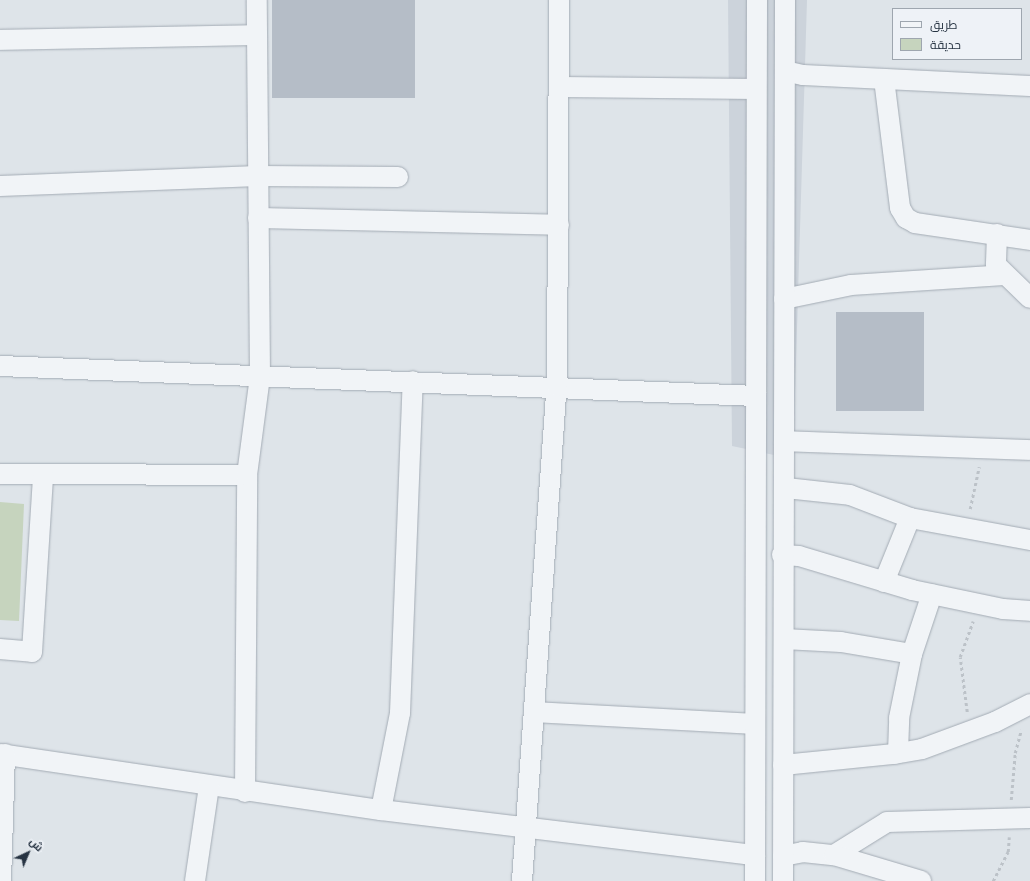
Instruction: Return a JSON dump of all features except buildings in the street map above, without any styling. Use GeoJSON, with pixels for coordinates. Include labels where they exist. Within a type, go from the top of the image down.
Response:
{"type":"FeatureCollection","features":[{"type":"Feature","properties":{"kind":"street"},"geometry":{"type":"LineString","coordinates":[[245,792],[247,475],[260,376],[257,0]]}},
{"type":"Feature","properties":{"kind":"street"},"geometry":{"type":"LineString","coordinates":[[522,881],[557,386],[560,87],[559,0]]}},
{"type":"Feature","properties":{"kind":"street"},"geometry":{"type":"LineString","coordinates":[[755,881],[757,0]]}},
{"type":"Feature","properties":{"kind":"street"},"geometry":{"type":"LineString","coordinates":[[783,881],[784,639],[782,555],[784,494],[785,0]]}},
{"type":"Feature","properties":{"kind":"street"},"geometry":{"type":"LineString","coordinates":[[0,40],[257,34]]}},
{"type":"Feature","properties":{"kind":"street"},"geometry":{"type":"LineString","coordinates":[[785,71],[803,75],[1030,86]]}},
{"type":"Feature","properties":{"kind":"street"},"geometry":{"type":"LineString","coordinates":[[884,79],[900,208],[906,218],[915,223],[1030,240]]}},
{"type":"Feature","properties":{"kind":"street"},"geometry":{"type":"LineString","coordinates":[[560,87],[756,89]]}},
{"type":"Feature","properties":{"kind":"street"},"geometry":{"type":"LineString","coordinates":[[0,186],[258,176],[398,177]]}},
{"type":"Feature","properties":{"kind":"street"},"geometry":{"type":"LineString","coordinates":[[258,218],[559,225]]}},
{"type":"Feature","properties":{"kind":"street"},"geometry":{"type":"LineString","coordinates":[[997,234],[996,265],[1004,275],[1030,298]]}},
{"type":"Feature","properties":{"kind":"street"},"geometry":{"type":"LineString","coordinates":[[784,299],[851,285],[1004,275]]}},
{"type":"Feature","properties":{"kind":"street"},"geometry":{"type":"LineString","coordinates":[[0,366],[557,386],[756,396]]}},
{"type":"Feature","properties":{"kind":"street"},"geometry":{"type":"LineString","coordinates":[[381,810],[400,713],[413,382]]}},
{"type":"Feature","properties":{"kind":"street"},"geometry":{"type":"LineString","coordinates":[[784,441],[1030,450]]}},
{"type":"Feature","properties":{"kind":"street"},"geometry":{"type":"LineString","coordinates":[[0,474],[247,475]]}},
{"type":"Feature","properties":{"kind":"street"},"geometry":{"type":"LineString","coordinates":[[0,649],[32,652],[43,475]]}},
{"type":"Feature","properties":{"kind":"street"},"geometry":{"type":"LineString","coordinates":[[784,494],[786,488],[842,494],[910,518],[1030,540]]}},
{"type":"Feature","properties":{"kind":"street"},"geometry":{"type":"LineString","coordinates":[[884,582],[910,518]]}},
{"type":"Feature","properties":{"kind":"street"},"geometry":{"type":"LineString","coordinates":[[782,555],[799,556],[884,582],[932,594],[981,604],[1030,611]]}},
{"type":"Feature","properties":{"kind":"street"},"geometry":{"type":"LineString","coordinates":[[898,753],[899,718],[912,654],[932,594]]}},
{"type":"Feature","properties":{"kind":"street"},"geometry":{"type":"LineString","coordinates":[[784,639],[841,642],[912,654]]}},
{"type":"Feature","properties":{"kind":"street"},"geometry":{"type":"LineString","coordinates":[[783,764],[898,753],[922,749],[975,729],[1030,704]]}},
{"type":"Feature","properties":{"kind":"street"},"geometry":{"type":"LineString","coordinates":[[534,712],[755,724]]}},
{"type":"Feature","properties":{"kind":"street"},"geometry":{"type":"LineString","coordinates":[[1,881],[2,754],[245,792],[526,829],[755,855]]}},
{"type":"Feature","properties":{"kind":"street"},"geometry":{"type":"LineString","coordinates":[[196,881],[209,786]]}},
{"type":"Feature","properties":{"kind":"street"},"geometry":{"type":"LineString","coordinates":[[834,855],[887,822],[1020,818]]}},
{"type":"Feature","properties":{"kind":"street"},"geometry":{"type":"LineString","coordinates":[[783,856],[803,852],[834,855],[922,881]]}},
{"type":"Feature","properties":{"kind":"path"},"geometry":{"type":"LineString","coordinates":[[966,529],[983,448]]}},
{"type":"Feature","properties":{"kind":"path"},"geometry":{"type":"LineString","coordinates":[[975,729],[968,714],[960,657],[981,604]]}},
{"type":"Feature","properties":{"kind":"path"},"geometry":{"type":"LineString","coordinates":[[993,881],[1008,852],[1020,818],[1015,753],[1023,723]]}},
{"type":"Feature","properties":{"kind":"shaded area"},"geometry":{"type":"Polygon","coordinates":[[[728,0],[807,0],[793,459],[732,446],[728,0]]]}},
{"type":"Feature","properties":{"kind":"green space"},"geometry":{"type":"Polygon","coordinates":[[[0,502],[24,504],[19,621],[0,620],[0,502]]]}}]}
